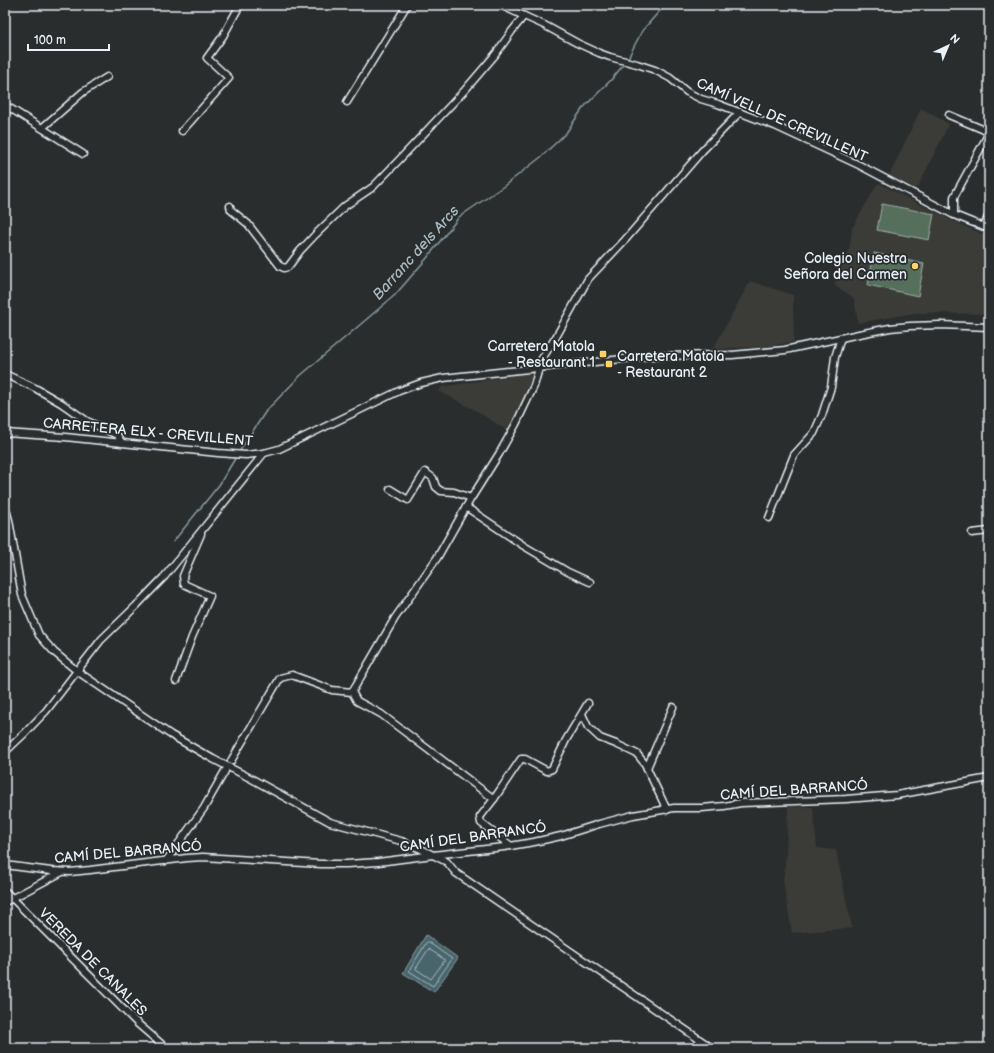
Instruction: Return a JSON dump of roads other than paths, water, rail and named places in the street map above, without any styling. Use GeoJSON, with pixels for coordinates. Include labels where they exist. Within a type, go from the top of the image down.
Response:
{"type":"FeatureCollection","features":[{"type":"Feature","properties":{"kind":"street"},"geometry":{"type":"LineString","coordinates":[[182,131],[229,78],[207,58],[223,36],[240,5]]}},
{"type":"Feature","properties":{"kind":"street"},"geometry":{"type":"LineString","coordinates":[[347,102],[407,5]]}},
{"type":"Feature","properties":{"kind":"street","name":"CAMÍ VELL DE CREVILLENT"},"geometry":{"type":"LineString","coordinates":[[500,5],[516,11],[598,53],[655,70],[670,78],[687,92],[701,99],[775,126],[859,165],[954,215],[986,228]]}},
{"type":"Feature","properties":{"kind":"street"},"geometry":{"type":"LineString","coordinates":[[516,11],[519,5]]}},
{"type":"Feature","properties":{"kind":"street"},"geometry":{"type":"LineString","coordinates":[[230,206],[231,210],[248,224],[280,266],[284,268],[288,267],[300,251],[345,206],[373,187],[465,90],[495,55],[524,16]]}},
{"type":"Feature","properties":{"kind":"street"},"geometry":{"type":"LineString","coordinates":[[42,128],[83,92],[107,77]]}},
{"type":"Feature","properties":{"kind":"street"},"geometry":{"type":"LineString","coordinates":[[5,105],[83,154]]}},
{"type":"Feature","properties":{"kind":"street"},"geometry":{"type":"LineString","coordinates":[[352,692],[396,618],[437,558],[466,506],[499,454],[516,424],[534,386],[538,368],[588,279],[625,240],[702,151],[740,112]]}},
{"type":"Feature","properties":{"kind":"street"},"geometry":{"type":"LineString","coordinates":[[949,115],[989,132],[954,197],[954,215]]}},
{"type":"Feature","properties":{"kind":"street"},"geometry":{"type":"LineString","coordinates":[[986,228],[989,214]]}},
{"type":"Feature","properties":{"kind":"street","name":"CARRETERA ELX - CREVILLENT"},"geometry":{"type":"LineString","coordinates":[[5,434],[66,437],[246,455],[264,453],[278,449],[399,391],[421,383],[443,378],[651,356],[732,355],[785,350],[890,328],[910,326],[989,326]]}},
{"type":"Feature","properties":{"kind":"street"},"geometry":{"type":"LineString","coordinates":[[768,518],[794,455],[814,433],[822,415],[831,387],[835,357],[841,338]]}},
{"type":"Feature","properties":{"kind":"street"},"geometry":{"type":"LineString","coordinates":[[5,374],[35,388],[61,403],[87,421],[117,435],[122,443]]}},
{"type":"Feature","properties":{"kind":"street"},"geometry":{"type":"LineString","coordinates":[[5,752],[46,711],[100,640],[165,576],[264,453]]}},
{"type":"Feature","properties":{"kind":"street"},"geometry":{"type":"LineString","coordinates":[[390,489],[408,500],[425,472],[433,478],[436,487],[441,492],[454,492],[471,498]]}},
{"type":"Feature","properties":{"kind":"street"},"geometry":{"type":"LineString","coordinates":[[5,506],[9,520],[22,595],[30,617],[39,635],[54,652],[77,671],[171,735],[330,822],[401,841],[433,854],[447,862],[456,873],[712,1048]]}},
{"type":"Feature","properties":{"kind":"street"},"geometry":{"type":"LineString","coordinates":[[466,506],[524,546],[568,572],[590,582]]}},
{"type":"Feature","properties":{"kind":"street"},"geometry":{"type":"LineString","coordinates":[[176,681],[192,637],[210,596],[184,584],[183,576],[204,527]]}},
{"type":"Feature","properties":{"kind":"street"},"geometry":{"type":"LineString","coordinates":[[972,533],[989,531]]}},
{"type":"Feature","properties":{"kind":"street"},"geometry":{"type":"LineString","coordinates":[[231,761],[280,678],[292,675],[332,690],[352,692]]}},
{"type":"Feature","properties":{"kind":"street"},"geometry":{"type":"LineString","coordinates":[[352,692],[358,701],[382,714],[494,799]]}},
{"type":"Feature","properties":{"kind":"street"},"geometry":{"type":"LineString","coordinates":[[511,846],[480,823],[480,817],[521,759],[525,759],[547,771],[552,769],[566,740],[588,703]]}},
{"type":"Feature","properties":{"kind":"street"},"geometry":{"type":"LineString","coordinates":[[647,768],[673,707]]}},
{"type":"Feature","properties":{"kind":"street"},"geometry":{"type":"LineString","coordinates":[[582,714],[588,727],[600,738],[638,754],[645,764],[667,810]]}},
{"type":"Feature","properties":{"kind":"street"},"geometry":{"type":"LineString","coordinates":[[166,861],[204,808],[225,771]]}},
{"type":"Feature","properties":{"kind":"street","name":"CAMÍ DEL BARRANCÓ"},"geometry":{"type":"LineString","coordinates":[[5,865],[51,872],[63,872],[203,857],[321,864],[378,862],[433,854],[511,846],[561,836],[633,815],[674,808],[702,808],[741,803],[846,799],[897,795],[989,778]]}},
{"type":"Feature","properties":{"kind":"street"},"geometry":{"type":"LineString","coordinates":[[5,902],[63,872]]}},
{"type":"Feature","properties":{"kind":"street","name":"VEREDA DE CANALES"},"geometry":{"type":"LineString","coordinates":[[5,891],[138,1024],[166,1048]]}},
{"type":"Feature","properties":{"kind":"water"},"geometry":{"type":"Polygon","coordinates":[[[426,935],[458,958],[434,992],[403,973],[426,935]]]}},
{"type":"Feature","properties":{"kind":"waterway","name":"Barranc dels Arcs"},"geometry":{"type":"LineString","coordinates":[[627,60],[642,31],[666,5]]}},
{"type":"Feature","properties":{"kind":"waterway","name":"Barranc dels Arcs"},"geometry":{"type":"LineString","coordinates":[[239,452],[266,411],[300,376],[395,295],[427,258],[459,217],[504,186],[541,157],[566,133],[583,108],[611,80],[625,63]]}},
{"type":"Feature","properties":{"kind":"waterway","name":"Barranc dels Arcs"},"geometry":{"type":"LineString","coordinates":[[173,542],[219,485],[236,457]]}},
{"type":"Feature","properties":{"kind":"place","name":"Colegio Nuestra Señora del Carmen"},"geometry":{"type":"Point","coordinates":[915,266]}},
{"type":"Feature","properties":{"kind":"place","name":"Carretera Matola - Restaurant 1"},"geometry":{"type":"Point","coordinates":[603,354]}},
{"type":"Feature","properties":{"kind":"place","name":"Carretera Matola - Restaurant 2"},"geometry":{"type":"Point","coordinates":[609,364]}}]}
